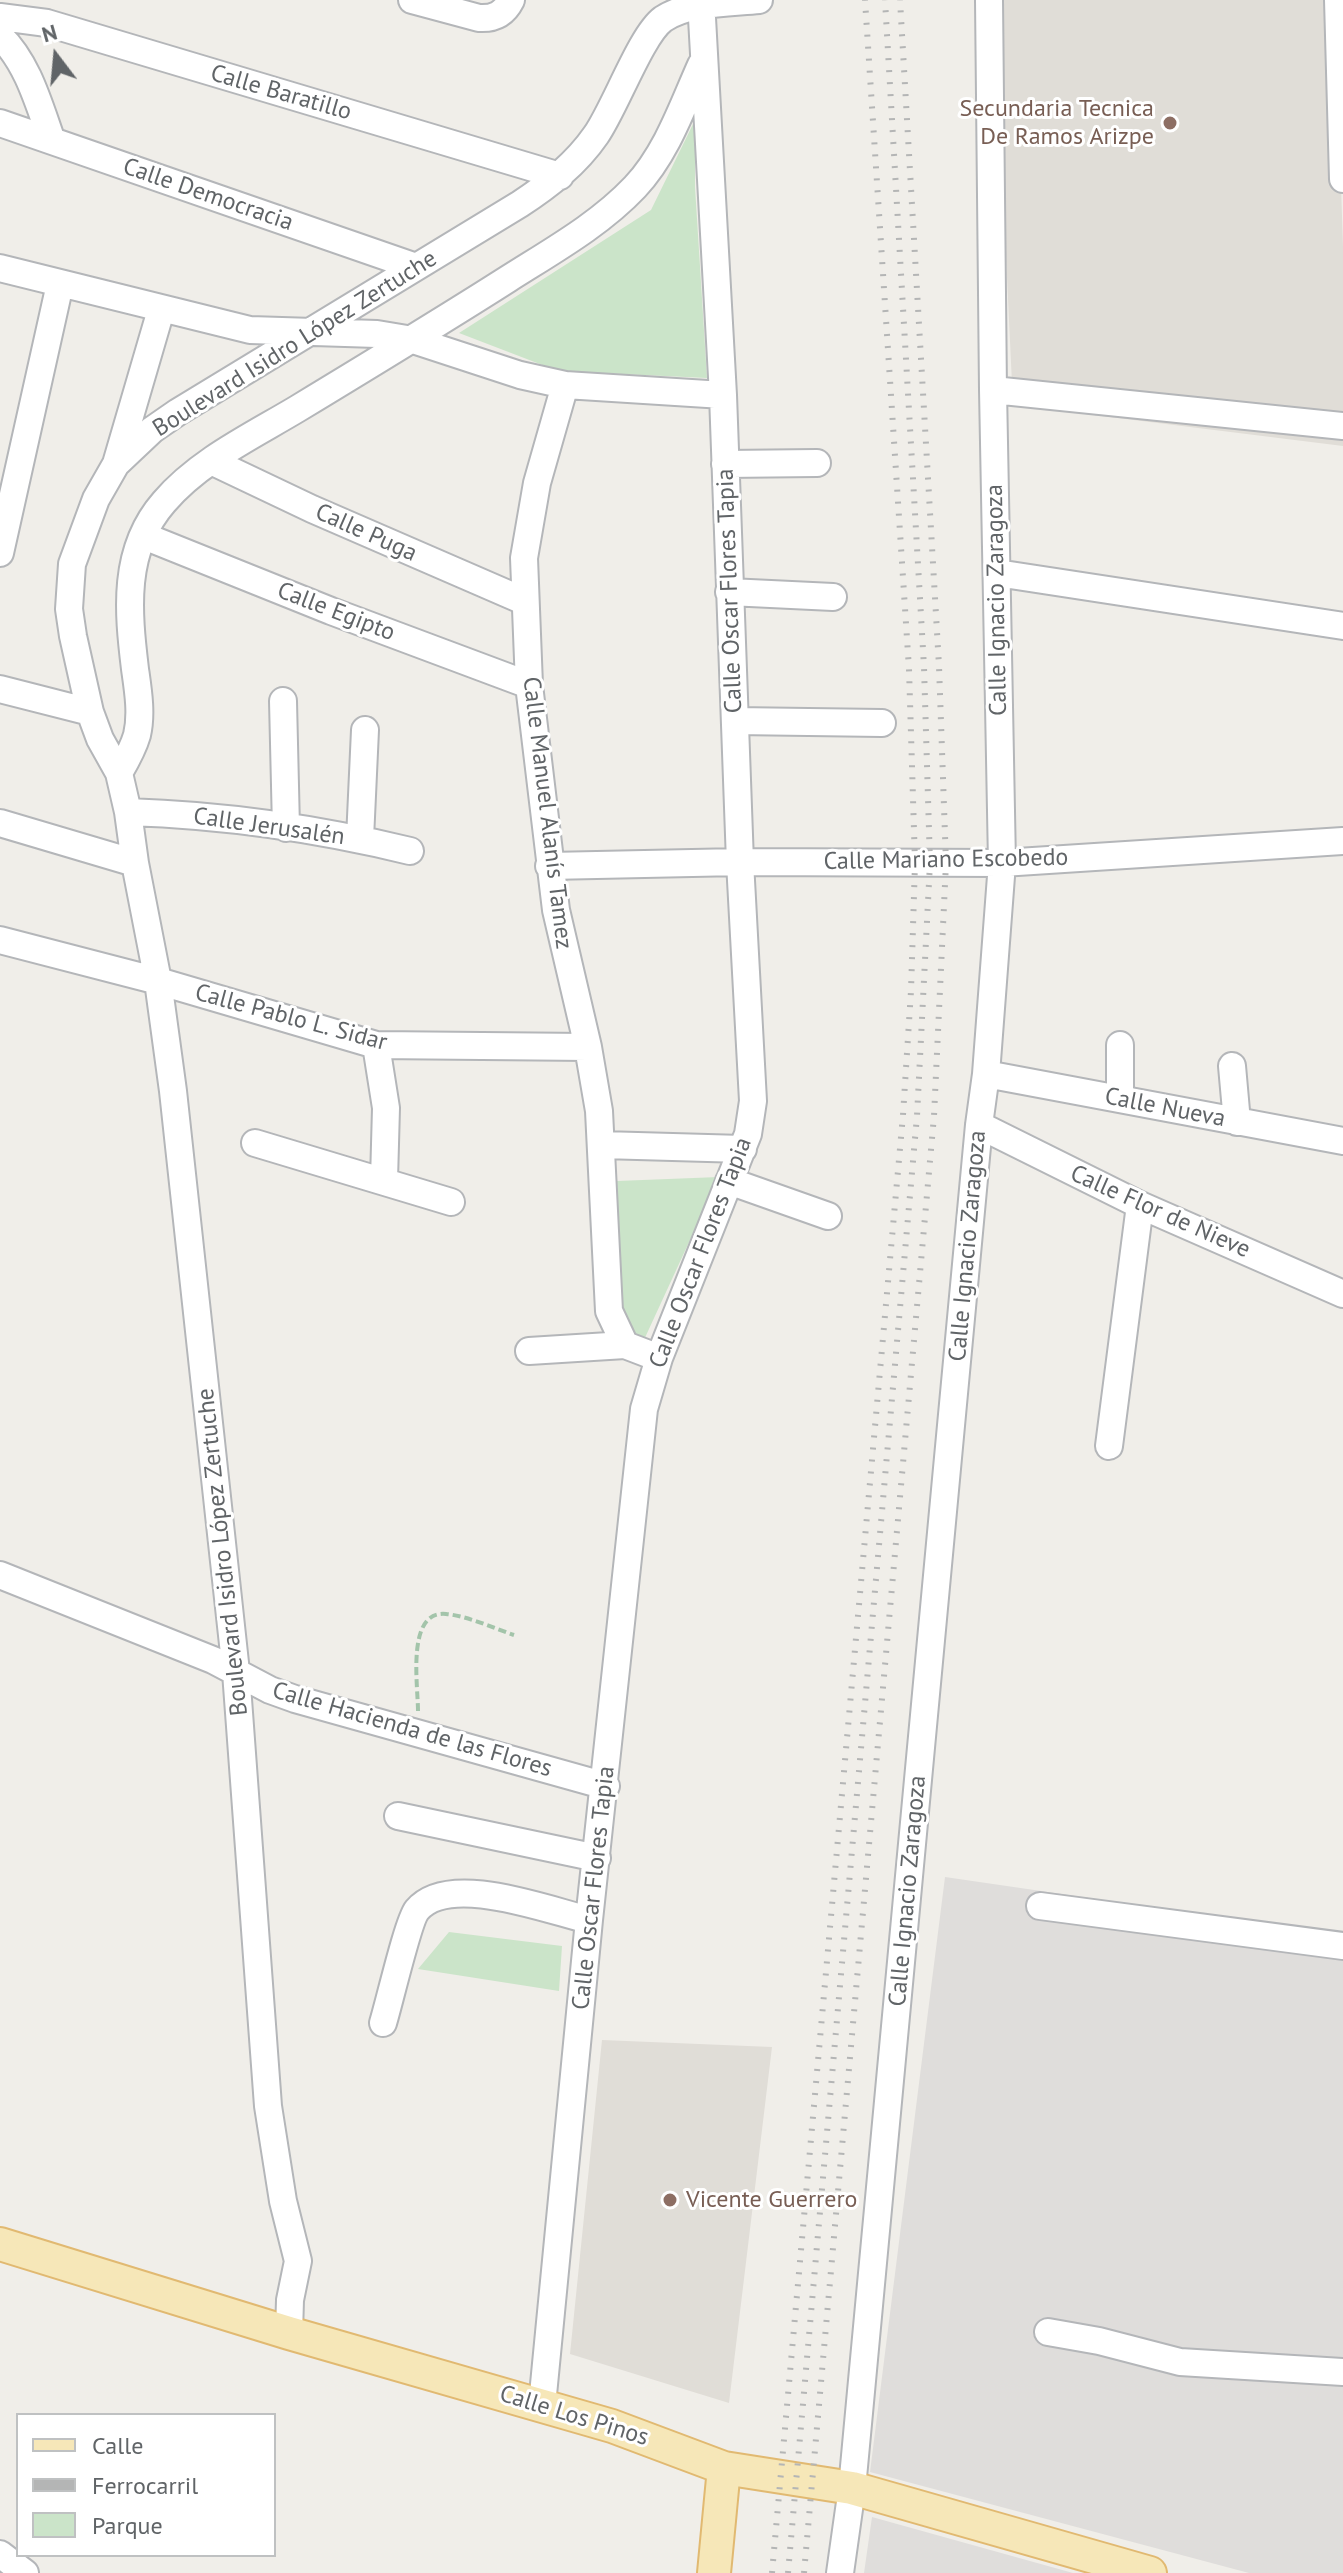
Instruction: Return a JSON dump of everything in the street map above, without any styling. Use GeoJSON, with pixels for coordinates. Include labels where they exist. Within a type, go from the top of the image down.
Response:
{"type":"FeatureCollection","features":[{"type":"Feature","properties":{"kind":"main road","name":"Calle Los Pinos"},"geometry":{"type":"LineString","coordinates":[[0,2244],[289,2333],[612,2426],[724,2468],[852,2488],[1150,2573]]}},
{"type":"Feature","properties":{"kind":"main road"},"geometry":{"type":"LineString","coordinates":[[714,2573],[724,2468]]}},
{"type":"Feature","properties":{"kind":"street"},"geometry":{"type":"LineString","coordinates":[[412,0],[489,19],[507,8],[511,0]]}},
{"type":"Feature","properties":{"kind":"street","name":"Boulevard Isidro López Zertuche"},"geometry":{"type":"LineString","coordinates":[[289,2333],[290,2300],[298,2261],[283,2201],[268,2106],[236,1672],[190,1237],[158,981],[119,773],[100,739],[90,712],[73,636],[72,564],[96,499],[116,464],[152,430],[520,204],[560,176],[597,134],[653,29],[672,15],[701,3],[759,0]]}},
{"type":"Feature","properties":{"kind":"street","name":"Calle Ignacio Zaragoza"},"geometry":{"type":"LineString","coordinates":[[840,2573],[852,2488],[986,1074],[1002,863],[989,0]]}},
{"type":"Feature","properties":{"kind":"street"},"geometry":{"type":"LineString","coordinates":[[1338,0],[1343,179]]}},
{"type":"Feature","properties":{"kind":"street","name":"Calle Oscar Flores Tapia"},"geometry":{"type":"LineString","coordinates":[[542,2405],[589,1920],[606,1786],[644,1409],[659,1358],[743,1149],[752,1116],[723,395],[701,3]]}},
{"type":"Feature","properties":{"kind":"street","name":"Calle Baratillo"},"geometry":{"type":"LineString","coordinates":[[0,17],[47,23],[560,176]]}},
{"type":"Feature","properties":{"kind":"street"},"geometry":{"type":"LineString","coordinates":[[0,36],[24,69],[52,141]]}},
{"type":"Feature","properties":{"kind":"street"},"geometry":{"type":"LineString","coordinates":[[119,773],[131,752],[139,721],[129,593],[131,572],[154,515],[169,496],[211,461],[413,340],[595,223],[637,185],[665,143],[703,60]]}},
{"type":"Feature","properties":{"kind":"street","name":"Calle Democracia"},"geometry":{"type":"LineString","coordinates":[[0,123],[416,267]]}},
{"type":"Feature","properties":{"kind":"street"},"geometry":{"type":"LineString","coordinates":[[0,268],[250,330],[306,334],[352,332],[413,340],[520,375],[565,385],[723,395]]}},
{"type":"Feature","properties":{"kind":"street"},"geometry":{"type":"LineString","coordinates":[[0,553],[60,284]]}},
{"type":"Feature","properties":{"kind":"street"},"geometry":{"type":"LineString","coordinates":[[116,464],[161,310]]}},
{"type":"Feature","properties":{"kind":"street","name":"Calle Manuel Alanís Tamez"},"geometry":{"type":"LineString","coordinates":[[565,385],[528,523],[524,601],[529,685],[549,866],[566,961],[588,1047],[602,1145],[609,1311],[625,1345]]}},
{"type":"Feature","properties":{"kind":"street"},"geometry":{"type":"LineString","coordinates":[[993,390],[1343,426]]}},
{"type":"Feature","properties":{"kind":"street","name":"Calle Puga"},"geometry":{"type":"LineString","coordinates":[[211,461],[312,509],[524,601]]}},
{"type":"Feature","properties":{"kind":"street"},"geometry":{"type":"LineString","coordinates":[[725,464],[817,463]]}},
{"type":"Feature","properties":{"kind":"street","name":"Calle Egipto"},"geometry":{"type":"LineString","coordinates":[[144,536],[529,685]]}},
{"type":"Feature","properties":{"kind":"street"},"geometry":{"type":"LineString","coordinates":[[997,573],[1343,626]]}},
{"type":"Feature","properties":{"kind":"street"},"geometry":{"type":"LineString","coordinates":[[729,592],[833,597]]}},
{"type":"Feature","properties":{"kind":"street"},"geometry":{"type":"LineString","coordinates":[[0,689],[90,712]]}},
{"type":"Feature","properties":{"kind":"street"},"geometry":{"type":"LineString","coordinates":[[283,701],[286,828]]}},
{"type":"Feature","properties":{"kind":"street"},"geometry":{"type":"LineString","coordinates":[[735,721],[882,723]]}},
{"type":"Feature","properties":{"kind":"street"},"geometry":{"type":"LineString","coordinates":[[360,839],[365,730]]}},
{"type":"Feature","properties":{"kind":"street","name":"Calle Jerusalén"},"geometry":{"type":"LineString","coordinates":[[128,812],[164,813],[286,828],[360,839],[410,851]]}},
{"type":"Feature","properties":{"kind":"street"},"geometry":{"type":"LineString","coordinates":[[0,823],[135,863]]}},
{"type":"Feature","properties":{"kind":"street","name":"Calle Mariano Escobedo"},"geometry":{"type":"LineString","coordinates":[[549,866],[740,862],[1002,863],[1343,841]]}},
{"type":"Feature","properties":{"kind":"street","name":"Calle Pablo L. Sidar"},"geometry":{"type":"LineString","coordinates":[[0,940],[158,981],[376,1045],[588,1047]]}},
{"type":"Feature","properties":{"kind":"street"},"geometry":{"type":"LineString","coordinates":[[376,1045],[386,1108],[384,1180]]}},
{"type":"Feature","properties":{"kind":"street"},"geometry":{"type":"LineString","coordinates":[[1120,1045],[1120,1099]]}},
{"type":"Feature","properties":{"kind":"street"},"geometry":{"type":"LineString","coordinates":[[1232,1066],[1237,1122]]}},
{"type":"Feature","properties":{"kind":"street","name":"Calle Nueva"},"geometry":{"type":"LineString","coordinates":[[986,1074],[1343,1141]]}},
{"type":"Feature","properties":{"kind":"street","name":"Calle Flor de Nieve"},"geometry":{"type":"LineString","coordinates":[[979,1125],[1140,1205],[1343,1294]]}},
{"type":"Feature","properties":{"kind":"street"},"geometry":{"type":"LineString","coordinates":[[255,1143],[451,1202]]}},
{"type":"Feature","properties":{"kind":"street"},"geometry":{"type":"LineString","coordinates":[[602,1145],[743,1149]]}},
{"type":"Feature","properties":{"kind":"street"},"geometry":{"type":"LineString","coordinates":[[729,1181],[828,1216]]}},
{"type":"Feature","properties":{"kind":"street"},"geometry":{"type":"LineString","coordinates":[[1109,1446],[1140,1205]]}},
{"type":"Feature","properties":{"kind":"street"},"geometry":{"type":"LineString","coordinates":[[529,1351],[625,1345],[659,1358]]}},
{"type":"Feature","properties":{"kind":"street","name":"Calle Hacienda de las Flores"},"geometry":{"type":"LineString","coordinates":[[0,1575],[295,1699],[606,1786]]}},
{"type":"Feature","properties":{"kind":"street"},"geometry":{"type":"LineString","coordinates":[[398,1816],[597,1858]]}},
{"type":"Feature","properties":{"kind":"street"},"geometry":{"type":"LineString","coordinates":[[383,2023],[415,1912],[436,1896],[481,1893],[589,1920]]}},
{"type":"Feature","properties":{"kind":"street"},"geometry":{"type":"LineString","coordinates":[[1040,1906],[1343,1946]]}},
{"type":"Feature","properties":{"kind":"street"},"geometry":{"type":"LineString","coordinates":[[1048,2332],[1099,2341],[1180,2362],[1343,2372]]}},
{"type":"Feature","properties":{"kind":"street"},"geometry":{"type":"LineString","coordinates":[[0,2554],[25,2573]]}},
{"type":"Feature","properties":{"kind":"path"},"geometry":{"type":"LineString","coordinates":[[418,1733],[418,1653],[421,1628],[426,1619],[448,1614],[514,1635]]}},
{"type":"Feature","properties":{"kind":"shaded area","name":"Secundaria Tecnica De Ramos Arizpe"},"geometry":{"type":"Polygon","coordinates":[[[994,0],[1335,0],[1343,247],[1343,446],[1013,405],[994,0]]]}},
{"type":"Feature","properties":{"kind":"shaded area"},"geometry":{"type":"Polygon","coordinates":[[[945,1877],[1343,1935],[1343,2573],[1249,2573],[870,2472],[945,1877]]]}},
{"type":"Feature","properties":{"kind":"shaded area","name":"Vicente Guerrero"},"geometry":{"type":"Polygon","coordinates":[[[602,2040],[772,2047],[729,2403],[570,2354],[602,2040]]]}},
{"type":"Feature","properties":{"kind":"shaded area"},"geometry":{"type":"Polygon","coordinates":[[[872,2517],[1073,2573],[864,2573],[872,2517]]]}},
{"type":"Feature","properties":{"kind":"green space"},"geometry":{"type":"Polygon","coordinates":[[[695,120],[695,187],[707,378],[558,371],[459,333],[651,210],[695,120]]]}},
{"type":"Feature","properties":{"kind":"green space"},"geometry":{"type":"Polygon","coordinates":[[[719,1177],[643,1342],[620,1315],[617,1181],[719,1177]]]}},
{"type":"Feature","properties":{"kind":"green space"},"geometry":{"type":"Polygon","coordinates":[[[449,1932],[562,1946],[559,1991],[418,1969],[449,1932]]]}},
{"type":"Feature","properties":{"kind":"railway"},"geometry":{"type":"LineString","coordinates":[[772,2573],[903,1115],[911,991],[915,863],[909,669],[865,0]]}},
{"type":"Feature","properties":{"kind":"railway"},"geometry":{"type":"LineString","coordinates":[[788,2573],[917,1116],[930,863],[924,667],[885,0]]}},
{"type":"Feature","properties":{"kind":"railway"},"geometry":{"type":"LineString","coordinates":[[804,2573],[934,1116],[946,863],[939,666],[900,0]]}},
{"type":"Feature","properties":{"kind":"place","name":"Secundaria Tecnica De Ramos Arizpe"},"geometry":{"type":"Point","coordinates":[1170,123]}},
{"type":"Feature","properties":{"kind":"place","name":"Vicente Guerrero"},"geometry":{"type":"Point","coordinates":[670,2200]}}]}
